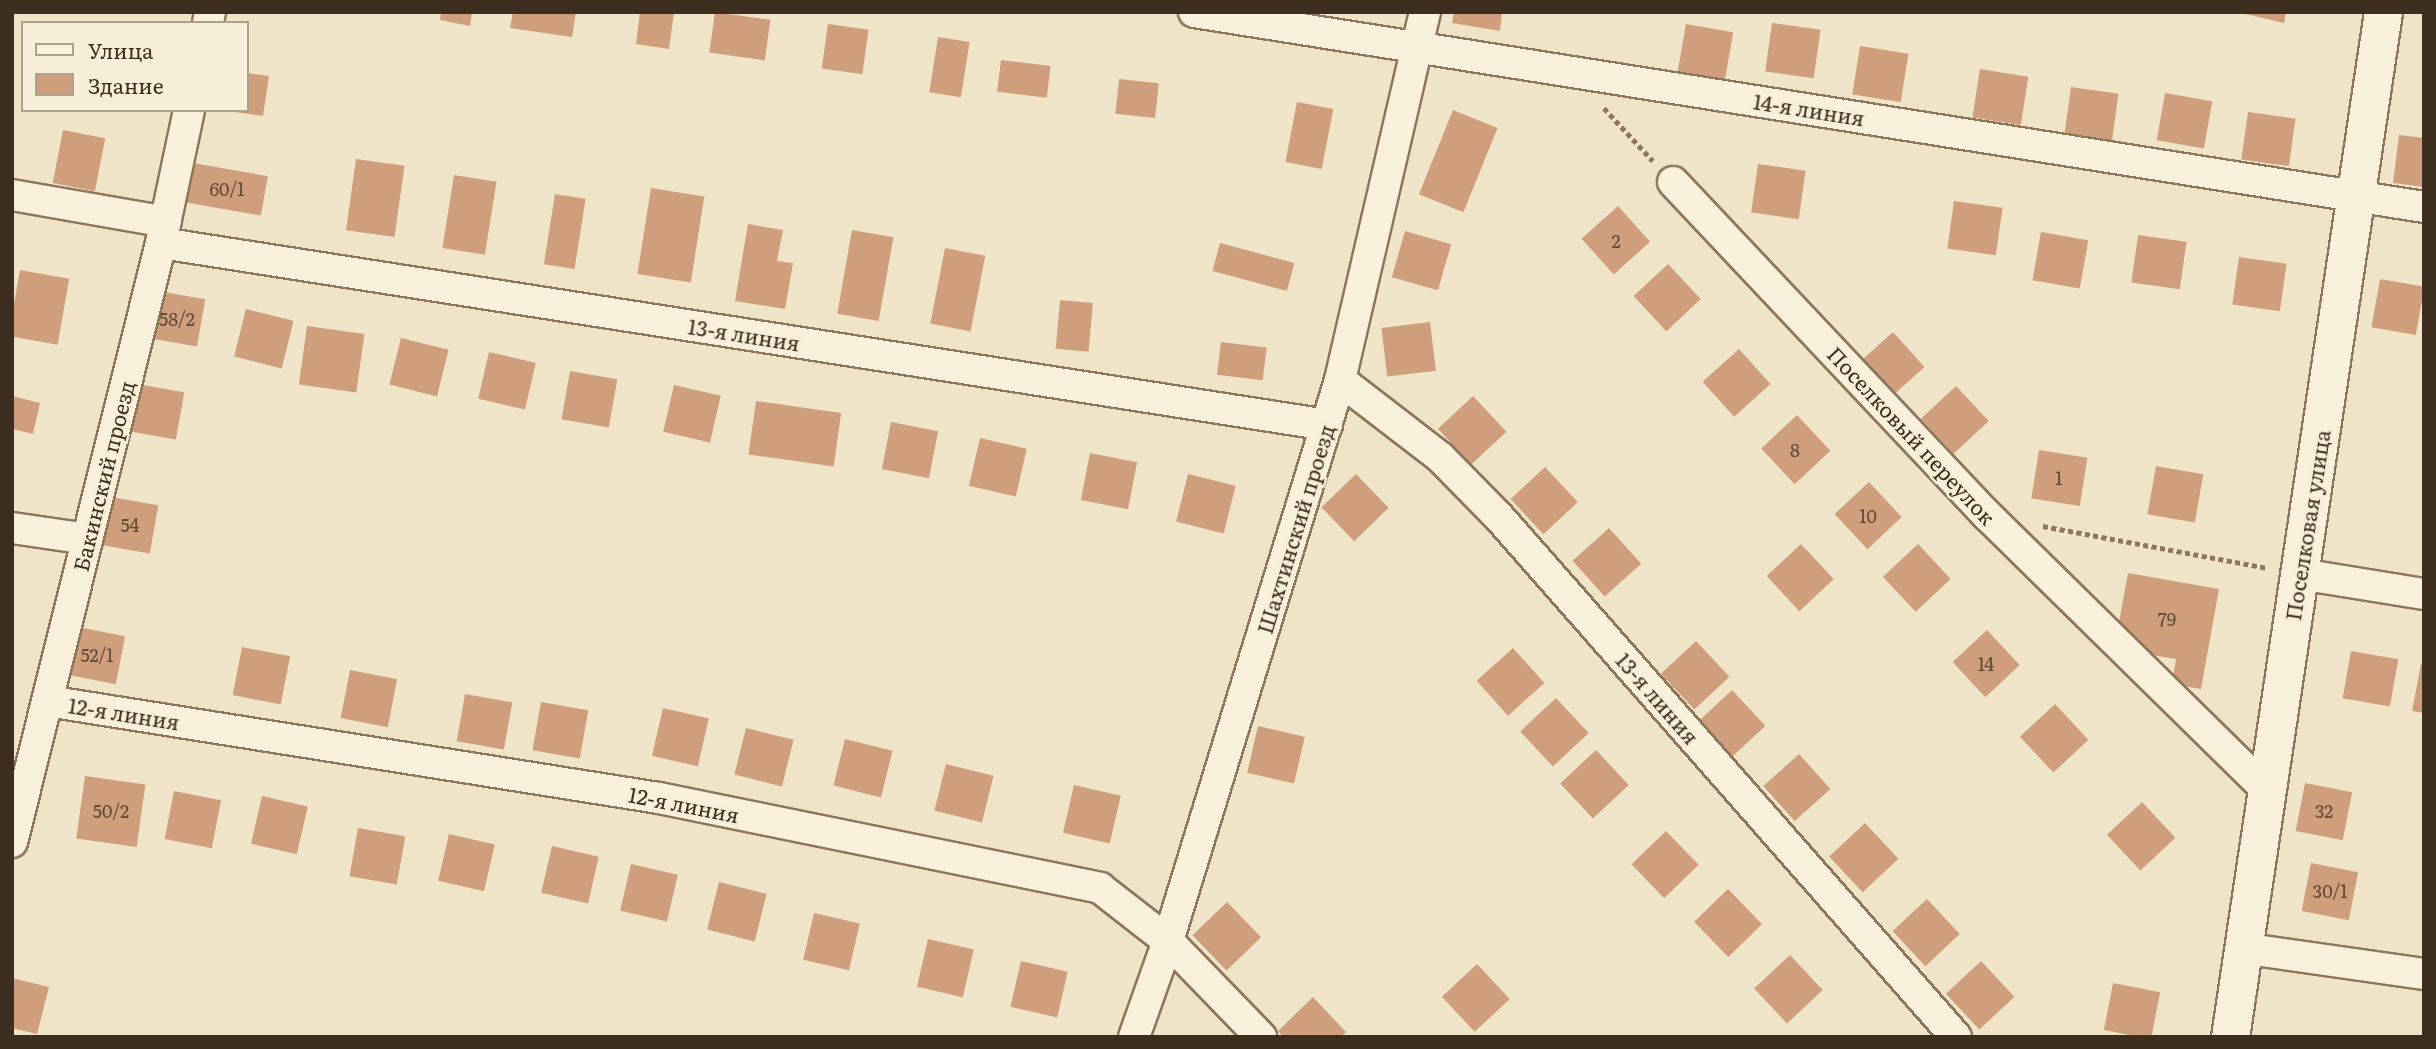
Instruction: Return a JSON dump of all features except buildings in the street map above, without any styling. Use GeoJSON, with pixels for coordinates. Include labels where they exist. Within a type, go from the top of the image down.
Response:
{"type":"FeatureCollection","features":[{"type":"Feature","properties":{"kind":"street","name":"14-я линия"},"geometry":{"type":"LineString","coordinates":[[1194,12],[2357,194],[2424,207]]}},
{"type":"Feature","properties":{"kind":"street","name":"Шахтинский проезд"},"geometry":{"type":"LineString","coordinates":[[1134,1037],[1168,941],[1340,380],[1425,12]]}},
{"type":"Feature","properties":{"kind":"street","name":"Поселковая улица"},"geometry":{"type":"LineString","coordinates":[[2230,1037],[2241,948],[2383,12]]}},
{"type":"Feature","properties":{"kind":"street","name":"Бакинский проезд"},"geometry":{"type":"LineString","coordinates":[[12,842],[163,232],[189,112]]}},
{"type":"Feature","properties":{"kind":"street","name":"Поселковый переулок"},"geometry":{"type":"LineString","coordinates":[[1673,182],[1988,516],[2266,789]]}},
{"type":"Feature","properties":{"kind":"street","name":"13-я линия"},"geometry":{"type":"LineString","coordinates":[[12,195],[163,232],[1327,425]]}},
{"type":"Feature","properties":{"kind":"street","name":"13-я линия"},"geometry":{"type":"LineString","coordinates":[[1340,380],[1440,457],[1499,517],[1956,1037]]}},
{"type":"Feature","properties":{"kind":"street"},"geometry":{"type":"LineString","coordinates":[[12,528],[87,539]]}},
{"type":"Feature","properties":{"kind":"street"},"geometry":{"type":"LineString","coordinates":[[2300,573],[2424,593]]}},
{"type":"Feature","properties":{"kind":"street","name":"12-я линия"},"geometry":{"type":"LineString","coordinates":[[47,701],[659,798],[1100,888],[1168,941],[1261,1037]]}},
{"type":"Feature","properties":{"kind":"street"},"geometry":{"type":"LineString","coordinates":[[2241,948],[2424,974]]}},
{"type":"Feature","properties":{"kind":"path"},"geometry":{"type":"LineString","coordinates":[[1569,71],[1673,182]]}},
{"type":"Feature","properties":{"kind":"path"},"geometry":{"type":"LineString","coordinates":[[1988,516],[2300,573]]}}]}
